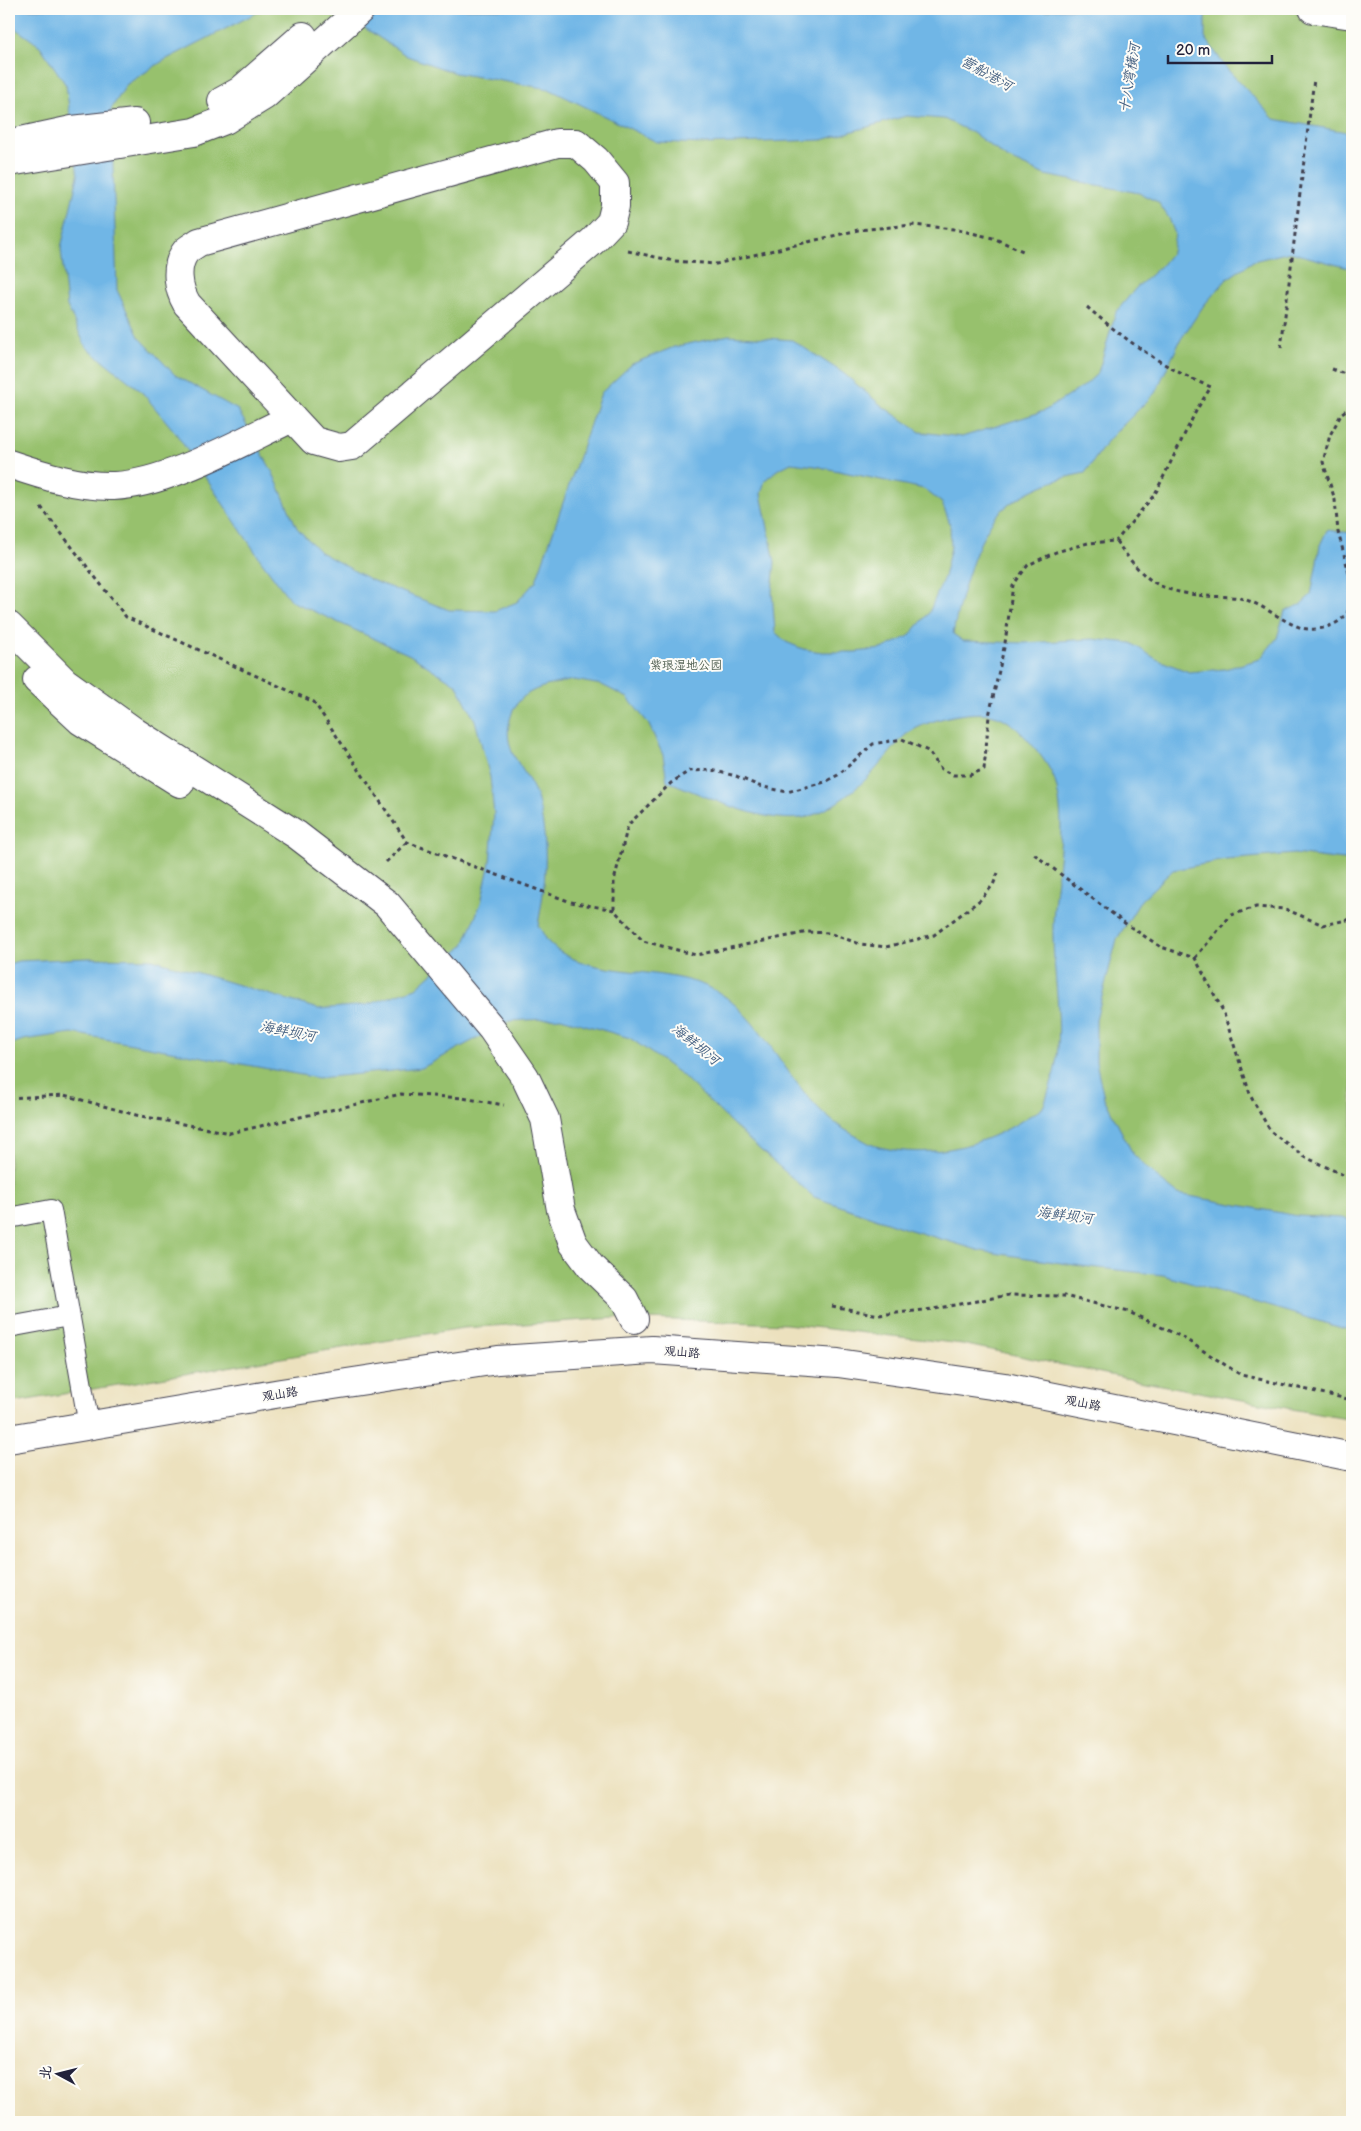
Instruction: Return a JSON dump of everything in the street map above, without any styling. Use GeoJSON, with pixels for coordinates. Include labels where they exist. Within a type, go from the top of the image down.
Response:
{"type":"FeatureCollection","features":[{"type":"Feature","properties":{"kind":"street"},"geometry":{"type":"LineString","coordinates":[[1313,9],[1352,15]]}},
{"type":"Feature","properties":{"kind":"street"},"geometry":{"type":"LineString","coordinates":[[9,143],[72,130],[202,113],[240,91],[348,12]]}},
{"type":"Feature","properties":{"kind":"street"},"geometry":{"type":"LineString","coordinates":[[9,162],[194,132],[225,120],[264,96],[348,12]]}},
{"type":"Feature","properties":{"kind":"street"},"geometry":{"type":"LineString","coordinates":[[593,228],[348,428],[324,428],[200,296],[197,288],[198,267],[202,259],[555,159],[571,162],[595,185],[598,193],[593,228],[352,446],[339,448],[314,441],[187,304],[180,291],[180,266],[186,251],[199,242],[558,143],[576,144],[596,160],[615,183],[616,206],[610,222],[593,228]]}},
{"type":"Feature","properties":{"kind":"street"},"geometry":{"type":"LineString","coordinates":[[13,460],[68,482],[114,486],[152,479],[191,455],[288,413]]}},
{"type":"Feature","properties":{"kind":"street"},"geometry":{"type":"LineString","coordinates":[[9,626],[65,682],[134,732],[297,834],[387,904],[492,1030],[525,1077],[546,1118],[561,1210],[573,1243],[591,1267],[624,1299],[626,1319],[564,1254],[546,1210],[539,1160],[527,1109],[503,1067],[389,930],[300,858],[81,721],[9,650]]}},
{"type":"Feature","properties":{"kind":"street","name":"观山路"},"geometry":{"type":"LineString","coordinates":[[9,1439],[280,1393],[498,1360],[652,1350],[838,1363],[1005,1387],[1352,1457]]}},
{"type":"Feature","properties":{"kind":"lane"},"geometry":{"type":"LineString","coordinates":[[9,1218],[50,1210],[89,1426]]}},
{"type":"Feature","properties":{"kind":"lane"},"geometry":{"type":"LineString","coordinates":[[9,1327],[69,1316]]}},
{"type":"Feature","properties":{"kind":"path"},"geometry":{"type":"LineString","coordinates":[[1281,348],[1314,79]]}},
{"type":"Feature","properties":{"kind":"path"},"geometry":{"type":"LineString","coordinates":[[593,228],[666,260],[716,264],[858,230],[913,225],[954,229],[983,236],[1025,252]]}},
{"type":"Feature","properties":{"kind":"path"},"geometry":{"type":"LineString","coordinates":[[614,910],[614,881],[628,825],[672,783],[689,771],[711,770],[736,776],[759,786],[787,792],[825,782],[838,775],[873,744],[902,739],[928,751],[941,769],[953,775],[970,775],[984,769],[989,716],[1004,643],[1013,585],[1028,565],[1056,552],[1088,543],[1116,542],[1156,494],[1197,409],[1211,387],[1194,380],[1168,365],[1111,328],[1087,307]]}},
{"type":"Feature","properties":{"kind":"path"},"geometry":{"type":"LineString","coordinates":[[1332,369],[1352,378]]}},
{"type":"Feature","properties":{"kind":"path"},"geometry":{"type":"LineString","coordinates":[[1116,542],[1138,572],[1159,586],[1185,594],[1240,598],[1266,607],[1303,628],[1320,629],[1336,624],[1347,613],[1352,585],[1338,532],[1335,500],[1323,462],[1330,434],[1342,414],[1352,406]]}},
{"type":"Feature","properties":{"kind":"path"},"geometry":{"type":"LineString","coordinates":[[13,460],[23,483],[126,618],[314,702],[406,842],[572,902],[614,910],[643,941],[696,955],[808,932],[829,933],[860,944],[886,947],[934,935],[980,900],[993,885],[998,873]]}},
{"type":"Feature","properties":{"kind":"path"},"geometry":{"type":"LineString","coordinates":[[1034,854],[1126,924],[1161,947],[1195,958],[1223,1011],[1251,1097],[1271,1132],[1305,1157],[1352,1179]]}},
{"type":"Feature","properties":{"kind":"path"},"geometry":{"type":"LineString","coordinates":[[1195,958],[1231,915],[1256,906],[1285,909],[1323,925],[1352,919]]}},
{"type":"Feature","properties":{"kind":"path"},"geometry":{"type":"LineString","coordinates":[[9,1098],[64,1095],[136,1116],[230,1133],[401,1094],[462,1098],[527,1109]]}},
{"type":"Feature","properties":{"kind":"path"},"geometry":{"type":"LineString","coordinates":[[832,1306],[879,1315],[932,1309],[1009,1295],[1064,1296],[1129,1312],[1182,1337],[1241,1375],[1352,1400]]}},
{"type":"Feature","properties":{"kind":"green space","name":"紫琅湿地公园"},"geometry":{"type":"Polygon","coordinates":[[[9,9],[1352,9],[1352,1420],[1139,1381],[962,1344],[786,1324],[617,1318],[463,1328],[9,1403],[9,9]]]}},
{"type":"Feature","properties":{"kind":"water"},"geometry":{"type":"Polygon","coordinates":[[[9,9],[264,9],[163,61],[127,84],[111,109],[117,290],[139,337],[175,375],[238,410],[272,471],[297,528],[320,552],[371,580],[449,610],[495,611],[517,602],[536,581],[601,393],[632,364],[674,347],[729,335],[792,340],[843,373],[882,406],[920,432],[962,437],[1044,411],[1084,386],[1098,373],[1116,312],[1136,288],[1161,266],[1172,252],[1175,234],[1169,218],[1158,202],[1139,193],[1045,175],[1007,158],[973,133],[944,119],[906,116],[822,140],[704,144],[657,142],[549,89],[455,73],[407,56],[336,9],[1033,9],[1047,11],[1053,9],[1205,9],[1205,37],[1226,68],[1274,119],[1352,133],[1352,269],[1290,252],[1253,261],[1227,279],[1204,305],[1181,339],[1155,393],[1109,439],[1085,473],[1063,478],[1031,491],[1011,503],[993,520],[970,568],[953,634],[963,641],[1025,643],[1092,639],[1131,643],[1156,659],[1189,672],[1225,669],[1260,659],[1277,638],[1285,611],[1300,605],[1311,595],[1320,545],[1327,530],[1352,533],[1352,861],[1294,854],[1226,860],[1173,870],[1141,900],[1117,939],[1096,1019],[1096,1062],[1104,1098],[1133,1154],[1154,1175],[1178,1194],[1298,1216],[1343,1218],[1352,1221],[1352,1331],[1163,1275],[1081,1266],[981,1251],[904,1228],[814,1197],[748,1139],[682,1075],[630,1038],[561,1018],[509,1021],[422,1068],[318,1078],[72,1033],[23,1040],[9,1045],[9,964],[18,961],[89,958],[152,959],[318,1009],[366,1005],[416,988],[464,945],[481,903],[490,862],[494,814],[490,777],[475,720],[457,685],[410,655],[291,601],[262,562],[175,432],[141,391],[86,347],[67,306],[61,248],[78,176],[66,85],[40,46],[9,24],[9,9]],[[791,463],[777,470],[765,480],[761,494],[775,562],[772,591],[775,632],[786,642],[803,649],[822,652],[855,652],[882,649],[909,636],[929,613],[944,577],[951,547],[950,524],[942,503],[924,489],[815,466],[791,463]],[[574,680],[552,684],[532,691],[517,704],[512,713],[508,728],[512,751],[535,791],[542,820],[545,865],[538,925],[549,943],[566,956],[587,964],[684,979],[707,986],[727,998],[760,1032],[817,1107],[834,1122],[876,1146],[917,1152],[955,1148],[992,1136],[1043,1107],[1050,1087],[1058,1048],[1059,1027],[1053,927],[1060,854],[1061,818],[1059,799],[1052,773],[1041,755],[1017,729],[1002,718],[981,713],[954,716],[928,723],[904,736],[865,780],[833,805],[811,816],[785,818],[768,816],[733,807],[667,781],[663,755],[648,723],[628,698],[602,685],[574,680]]]}},
{"type":"Feature","properties":{"kind":"water label","name":"营船港河"},"geometry":{"type":"Point","coordinates":[987,73]}},
{"type":"Feature","properties":{"kind":"water label","name":"十八湾横河"},"geometry":{"type":"Point","coordinates":[1129,78]}},
{"type":"Feature","properties":{"kind":"water label","name":"海鲜坝河"},"geometry":{"type":"Point","coordinates":[288,1031]}},
{"type":"Feature","properties":{"kind":"water label","name":"海鲜坝河"},"geometry":{"type":"Point","coordinates":[696,1044]}},
{"type":"Feature","properties":{"kind":"water label","name":"海鲜坝河"},"geometry":{"type":"Point","coordinates":[1065,1215]}}]}
